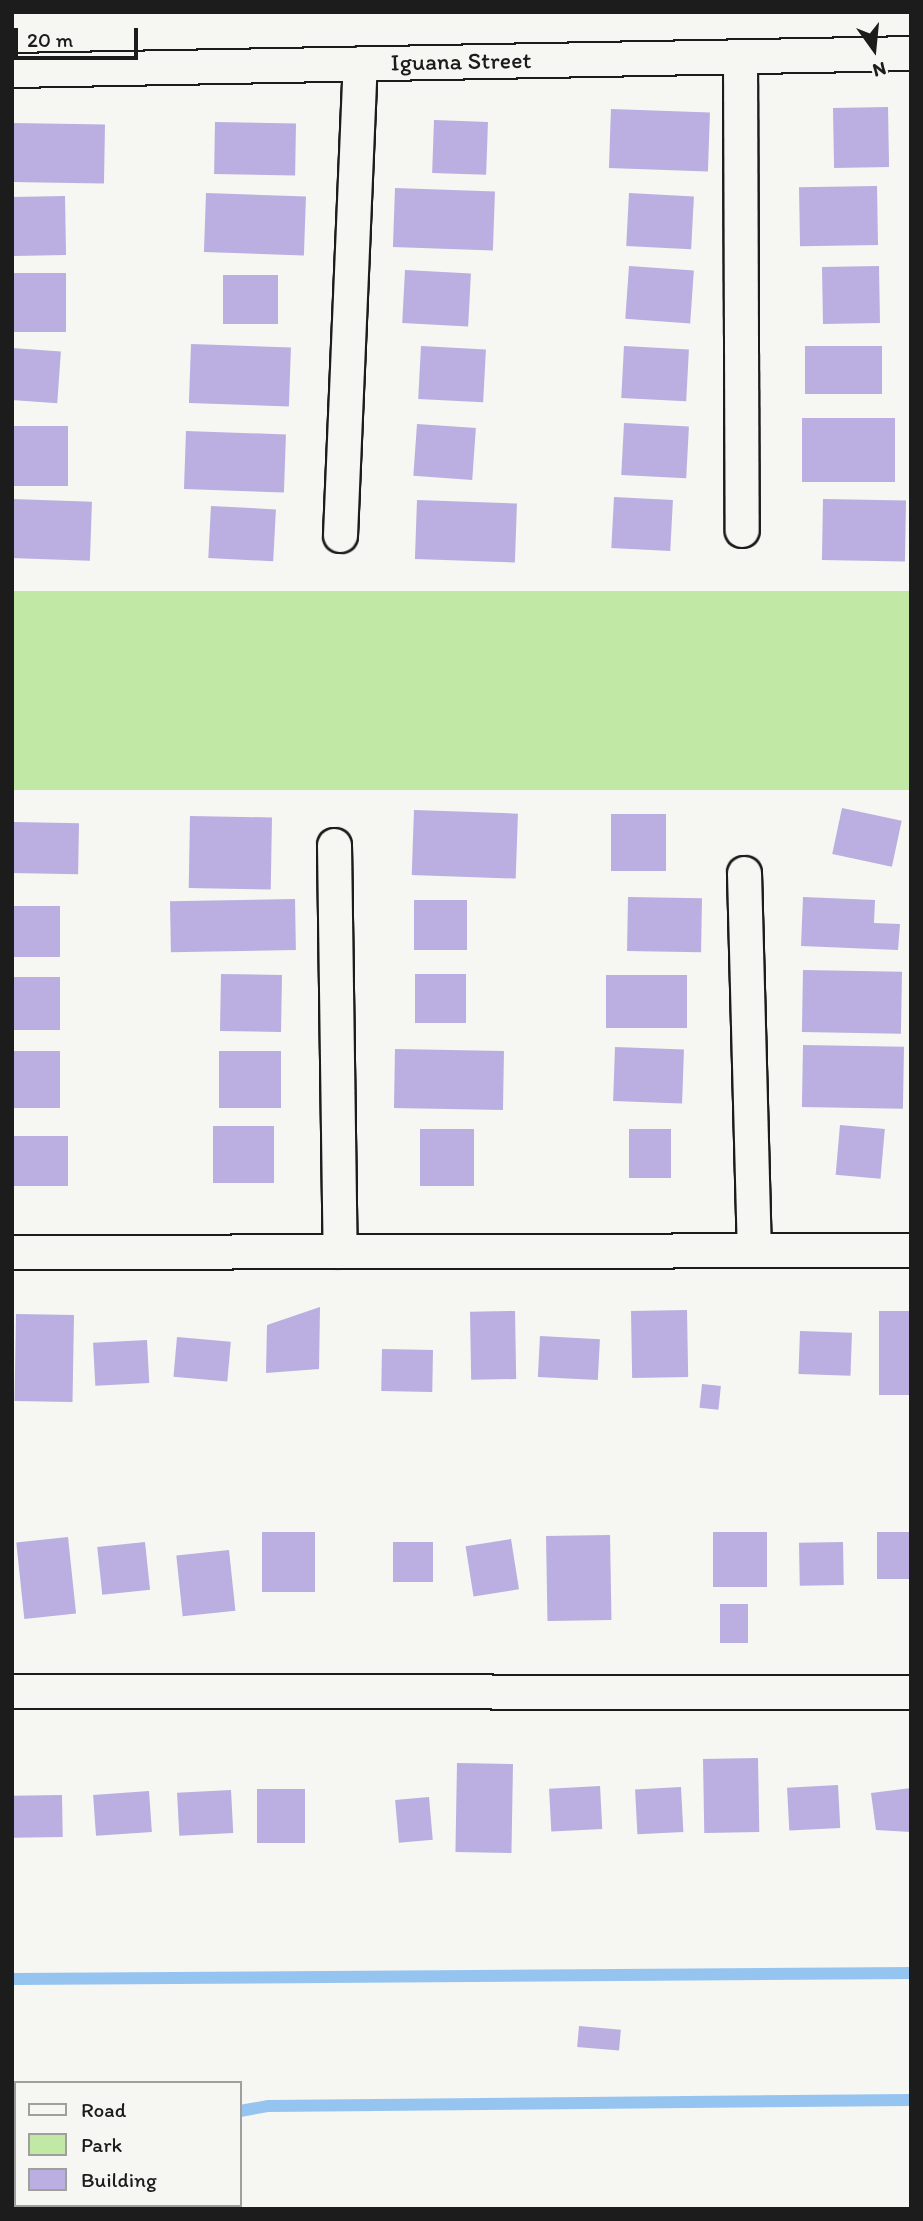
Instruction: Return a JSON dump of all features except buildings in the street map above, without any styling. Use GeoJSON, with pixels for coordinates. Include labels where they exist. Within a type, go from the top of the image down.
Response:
{"type":"FeatureCollection","features":[{"type":"Feature","properties":{"kind":"street","name":"Iguana Street"},"geometry":{"type":"LineString","coordinates":[[12,70],[911,53]]}},
{"type":"Feature","properties":{"kind":"street"},"geometry":{"type":"LineString","coordinates":[[740,56],[742,530]]}},
{"type":"Feature","properties":{"kind":"street"},"geometry":{"type":"LineString","coordinates":[[340,535],[360,64]]}},
{"type":"Feature","properties":{"kind":"street"},"geometry":{"type":"LineString","coordinates":[[334,845],[340,1251]]}},
{"type":"Feature","properties":{"kind":"street"},"geometry":{"type":"LineString","coordinates":[[744,873],[754,1250]]}},
{"type":"Feature","properties":{"kind":"street"},"geometry":{"type":"LineString","coordinates":[[12,1252],[911,1250]]}},
{"type":"Feature","properties":{"kind":"street"},"geometry":{"type":"LineString","coordinates":[[12,1691],[911,1692]]}},
{"type":"Feature","properties":{"kind":"green space"},"geometry":{"type":"Polygon","coordinates":[[[12,591],[911,591],[911,790],[12,790],[12,591]]]}},
{"type":"Feature","properties":{"kind":"waterway"},"geometry":{"type":"LineString","coordinates":[[12,1979],[911,1973]]}},
{"type":"Feature","properties":{"kind":"waterway"},"geometry":{"type":"LineString","coordinates":[[242,2111],[269,2106],[911,2100]]}}]}
